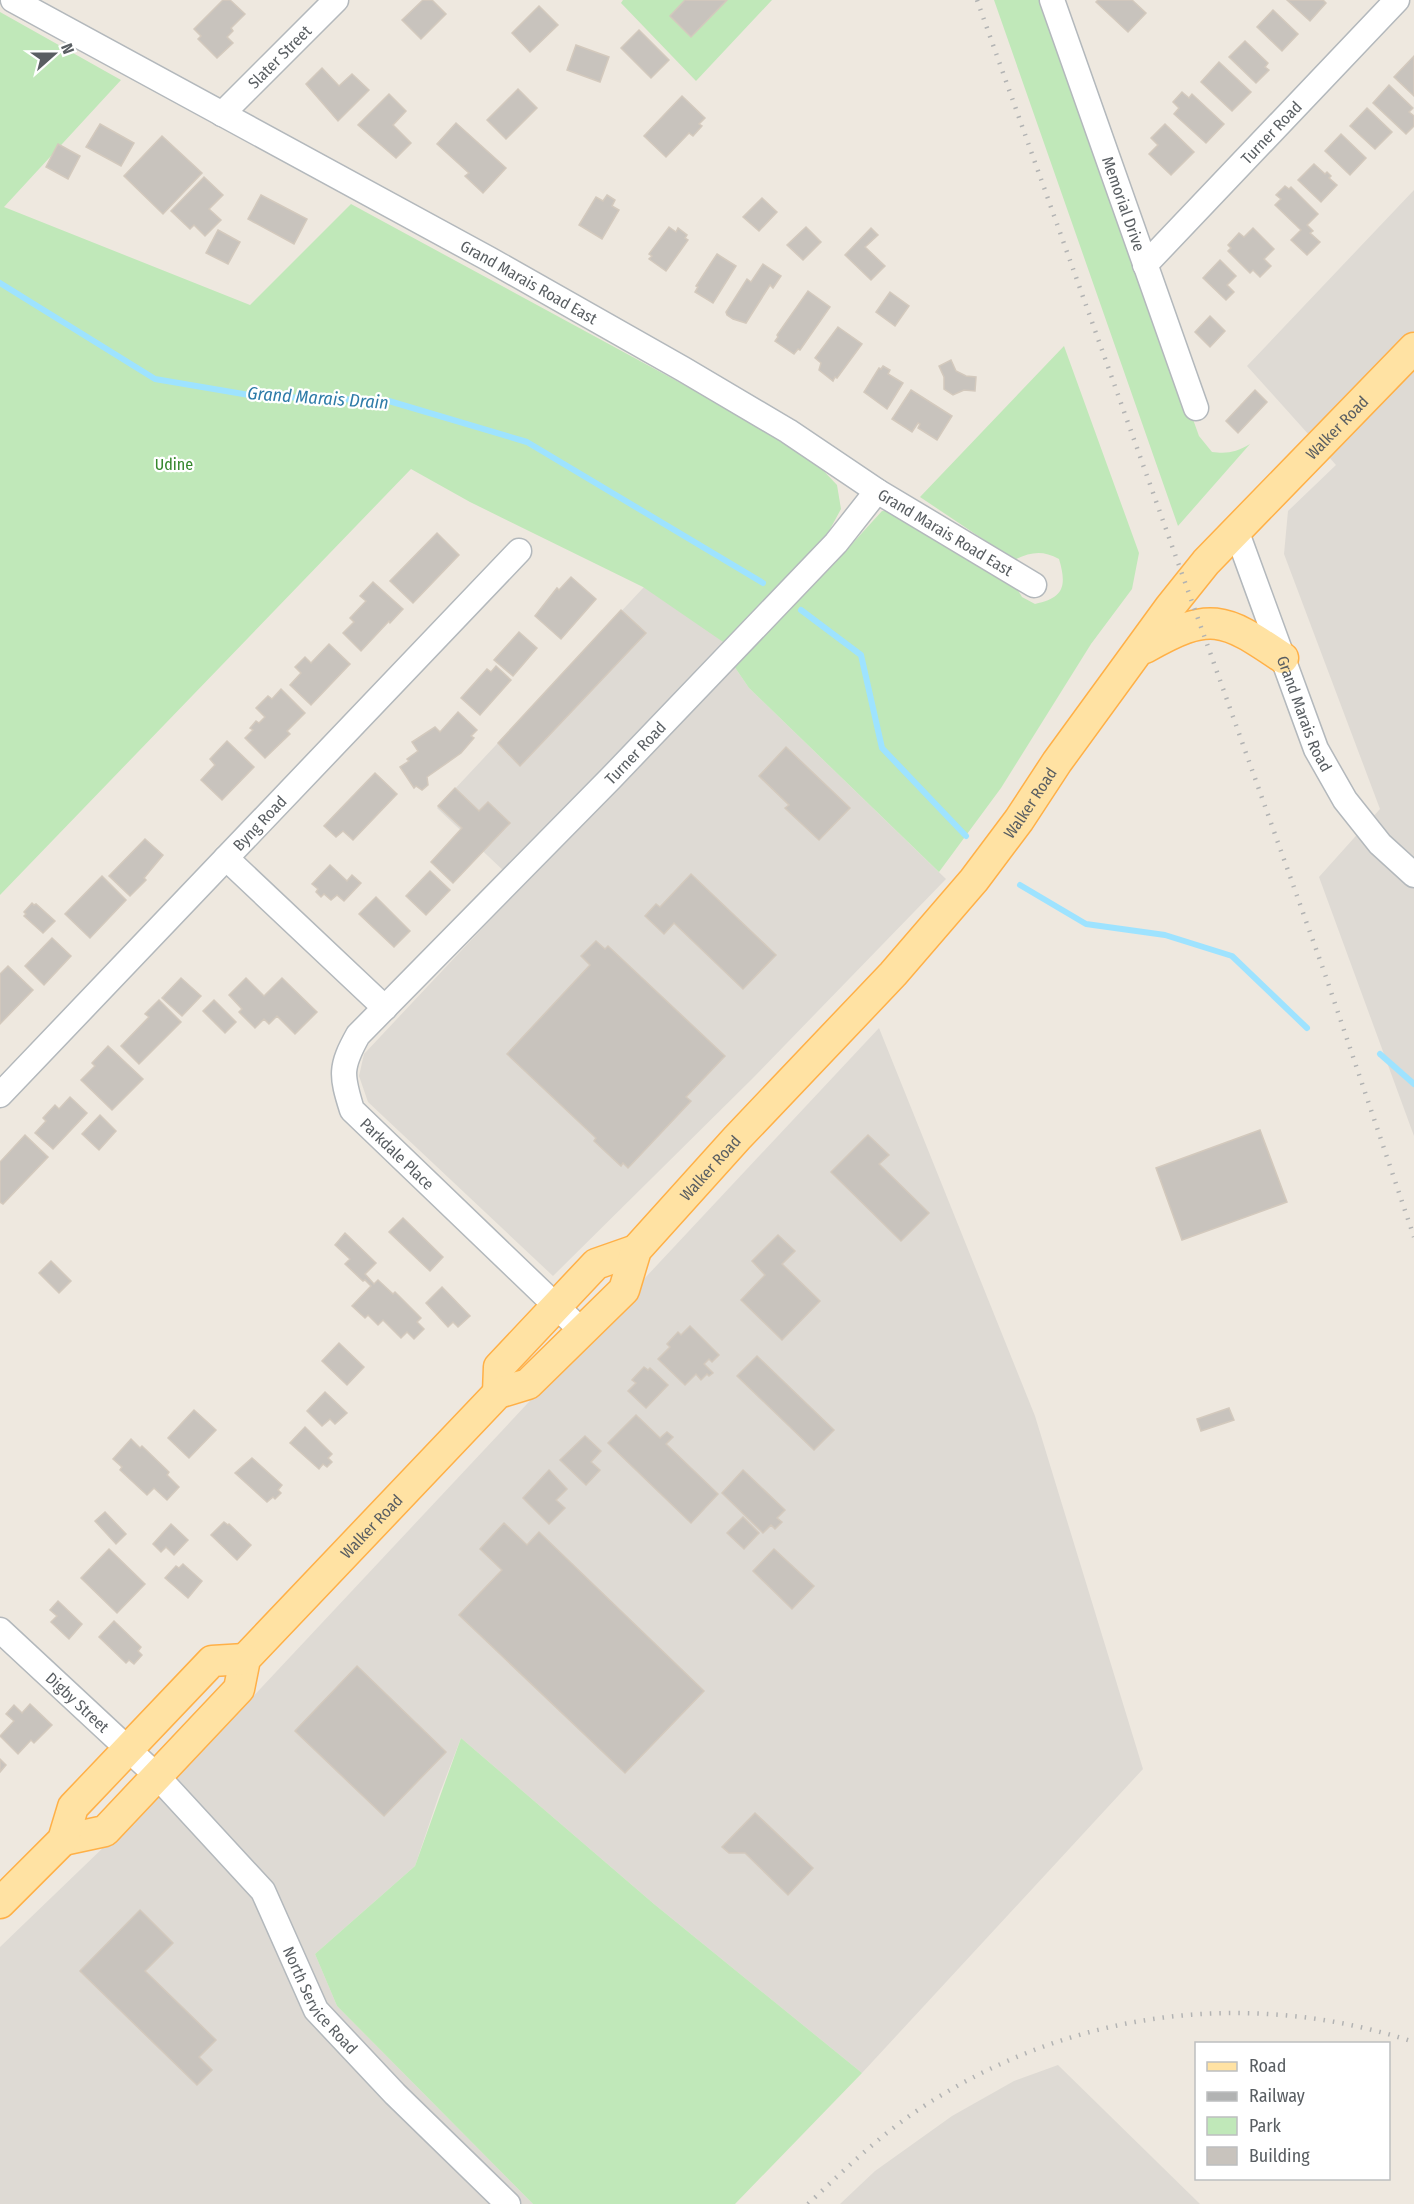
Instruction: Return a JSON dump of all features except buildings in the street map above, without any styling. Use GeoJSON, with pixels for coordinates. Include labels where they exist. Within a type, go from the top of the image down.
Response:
{"type":"FeatureCollection","features":[{"type":"Feature","properties":{"kind":"main road","name":"Walker Road"},"geometry":{"type":"LineString","coordinates":[[244,1659],[498,1393],[528,1384],[624,1290],[636,1250],[737,1138],[893,974],[968,887],[1019,820],[1137,652],[1206,562],[1414,348]]}},
{"type":"Feature","properties":{"kind":"main road"},"geometry":{"type":"LineString","coordinates":[[1137,652],[1177,630],[1203,623],[1223,623],[1251,636],[1283,658]]}},
{"type":"Feature","properties":{"kind":"main road","name":"Walker Road"},"geometry":{"type":"LineString","coordinates":[[498,1393],[499,1367],[596,1264],[636,1250]]}},
{"type":"Feature","properties":{"kind":"main road"},"geometry":{"type":"LineString","coordinates":[[0,1903],[63,1840],[73,1807],[212,1661],[244,1659],[239,1689],[105,1831],[63,1840]]}},
{"type":"Feature","properties":{"kind":"street","name":"Grand Marais Road East"},"geometry":{"type":"LineString","coordinates":[[13,0],[489,259],[683,369],[788,431],[877,491],[1034,585]]}},
{"type":"Feature","properties":{"kind":"street","name":"Slater Street"},"geometry":{"type":"LineString","coordinates":[[222,114],[336,0]]}},
{"type":"Feature","properties":{"kind":"street","name":"Memorial Drive"},"geometry":{"type":"LineString","coordinates":[[1052,0],[1196,408]]}},
{"type":"Feature","properties":{"kind":"street","name":"Turner Road"},"geometry":{"type":"LineString","coordinates":[[1146,265],[1397,0]]}},
{"type":"Feature","properties":{"kind":"street","name":"Turner Road"},"geometry":{"type":"LineString","coordinates":[[385,1008],[611,778],[828,552],[877,491]]}},
{"type":"Feature","properties":{"kind":"street","name":"Grand Marais Road"},"geometry":{"type":"LineString","coordinates":[[1236,530],[1316,749],[1345,800],[1380,844],[1414,875]]}},
{"type":"Feature","properties":{"kind":"street","name":"Byng Road"},"geometry":{"type":"LineString","coordinates":[[0,1095],[519,551]]}},
{"type":"Feature","properties":{"kind":"street"},"geometry":{"type":"LineString","coordinates":[[226,858],[385,1008]]}},
{"type":"Feature","properties":{"kind":"street","name":"Parkdale Place"},"geometry":{"type":"LineString","coordinates":[[385,1008],[358,1035],[345,1058],[344,1084],[352,1110],[581,1330]]}},
{"type":"Feature","properties":{"kind":"street","name":"Digby Street"},"geometry":{"type":"LineString","coordinates":[[0,1630],[157,1776]]}},
{"type":"Feature","properties":{"kind":"street","name":"North Service Road"},"geometry":{"type":"LineString","coordinates":[[157,1776],[263,1891],[316,2010],[395,2094],[508,2204]]}},
{"type":"Feature","properties":{"kind":"shaded area"},"geometry":{"type":"Polygon","coordinates":[[[1414,190],[1414,1136],[1319,877],[1380,809],[1284,554],[1288,511],[1336,465],[1247,366],[1414,190]]]}},
{"type":"Feature","properties":{"kind":"shaded area"},"geometry":{"type":"Polygon","coordinates":[[[644,587],[726,644],[734,666],[749,688],[946,879],[752,1079],[553,1276],[368,1102],[359,1076],[364,1054],[521,887],[437,808],[644,587]]]}},
{"type":"Feature","properties":{"kind":"shaded area"},"geometry":{"type":"Polygon","coordinates":[[[879,1028],[1035,1416],[1143,1769],[862,2073],[654,1904],[461,1738],[415,1866],[315,1954],[337,2006],[533,2204],[0,2204],[0,1947],[189,1765],[879,1028]]]}},
{"type":"Feature","properties":{"kind":"shaded area"},"geometry":{"type":"Polygon","coordinates":[[[1058,2065],[1200,2204],[840,2204],[875,2171],[952,2116],[1014,2081],[1058,2065]]]}},
{"type":"Feature","properties":{"kind":"green space"},"geometry":{"type":"Polygon","coordinates":[[[623,0],[685,0],[670,16],[691,37],[727,0],[772,0],[696,81],[621,3],[623,0]]]}},
{"type":"Feature","properties":{"kind":"green space"},"geometry":{"type":"Polygon","coordinates":[[[994,0],[1043,0],[1199,436],[1212,452],[1232,452],[1250,444],[1178,526],[994,0]]]}},
{"type":"Feature","properties":{"kind":"green space","name":"Udine"},"geometry":{"type":"Polygon","coordinates":[[[0,12],[121,80],[4,207],[250,305],[351,204],[734,412],[819,466],[837,485],[841,509],[828,533],[726,644],[643,587],[470,502],[411,469],[0,895],[0,12]]]}},
{"type":"Feature","properties":{"kind":"green space"},"geometry":{"type":"Polygon","coordinates":[[[1064,346],[1139,553],[1132,589],[1091,644],[1001,788],[939,872],[749,688],[734,666],[882,511],[892,511],[1016,587],[1022,597],[1035,604],[1057,594],[1063,584],[1059,559],[1047,554],[1036,553],[1014,560],[920,497],[1064,346]]]}},
{"type":"Feature","properties":{"kind":"green space"},"geometry":{"type":"Polygon","coordinates":[[[461,1738],[654,1904],[862,2073],[735,2204],[533,2204],[337,2006],[315,1954],[415,1866],[461,1738]]]}},
{"type":"Feature","properties":{"kind":"waterway","name":"Grand Marais Drain"},"geometry":{"type":"LineString","coordinates":[[0,283],[155,379],[255,396],[389,401],[527,442],[763,583]]}},
{"type":"Feature","properties":{"kind":"waterway","name":"Grand Marais Drain"},"geometry":{"type":"LineString","coordinates":[[801,610],[861,655],[882,748],[966,836]]}},
{"type":"Feature","properties":{"kind":"waterway","name":"Grand Marais Drain"},"geometry":{"type":"LineString","coordinates":[[1020,885],[1086,924],[1165,935],[1232,956],[1307,1028]]}},
{"type":"Feature","properties":{"kind":"waterway","name":"Grand Marais Drain"},"geometry":{"type":"LineString","coordinates":[[1380,1054],[1414,1084]]}},
{"type":"Feature","properties":{"kind":"railway"},"geometry":{"type":"LineString","coordinates":[[977,0],[1326,977],[1414,1237]]}},
{"type":"Feature","properties":{"kind":"railway"},"geometry":{"type":"LineString","coordinates":[[808,2204],[873,2145],[915,2112],[972,2078],[1032,2051],[1093,2031],[1156,2018],[1220,2013],[1285,2015],[1350,2025],[1414,2042]]}}]}
